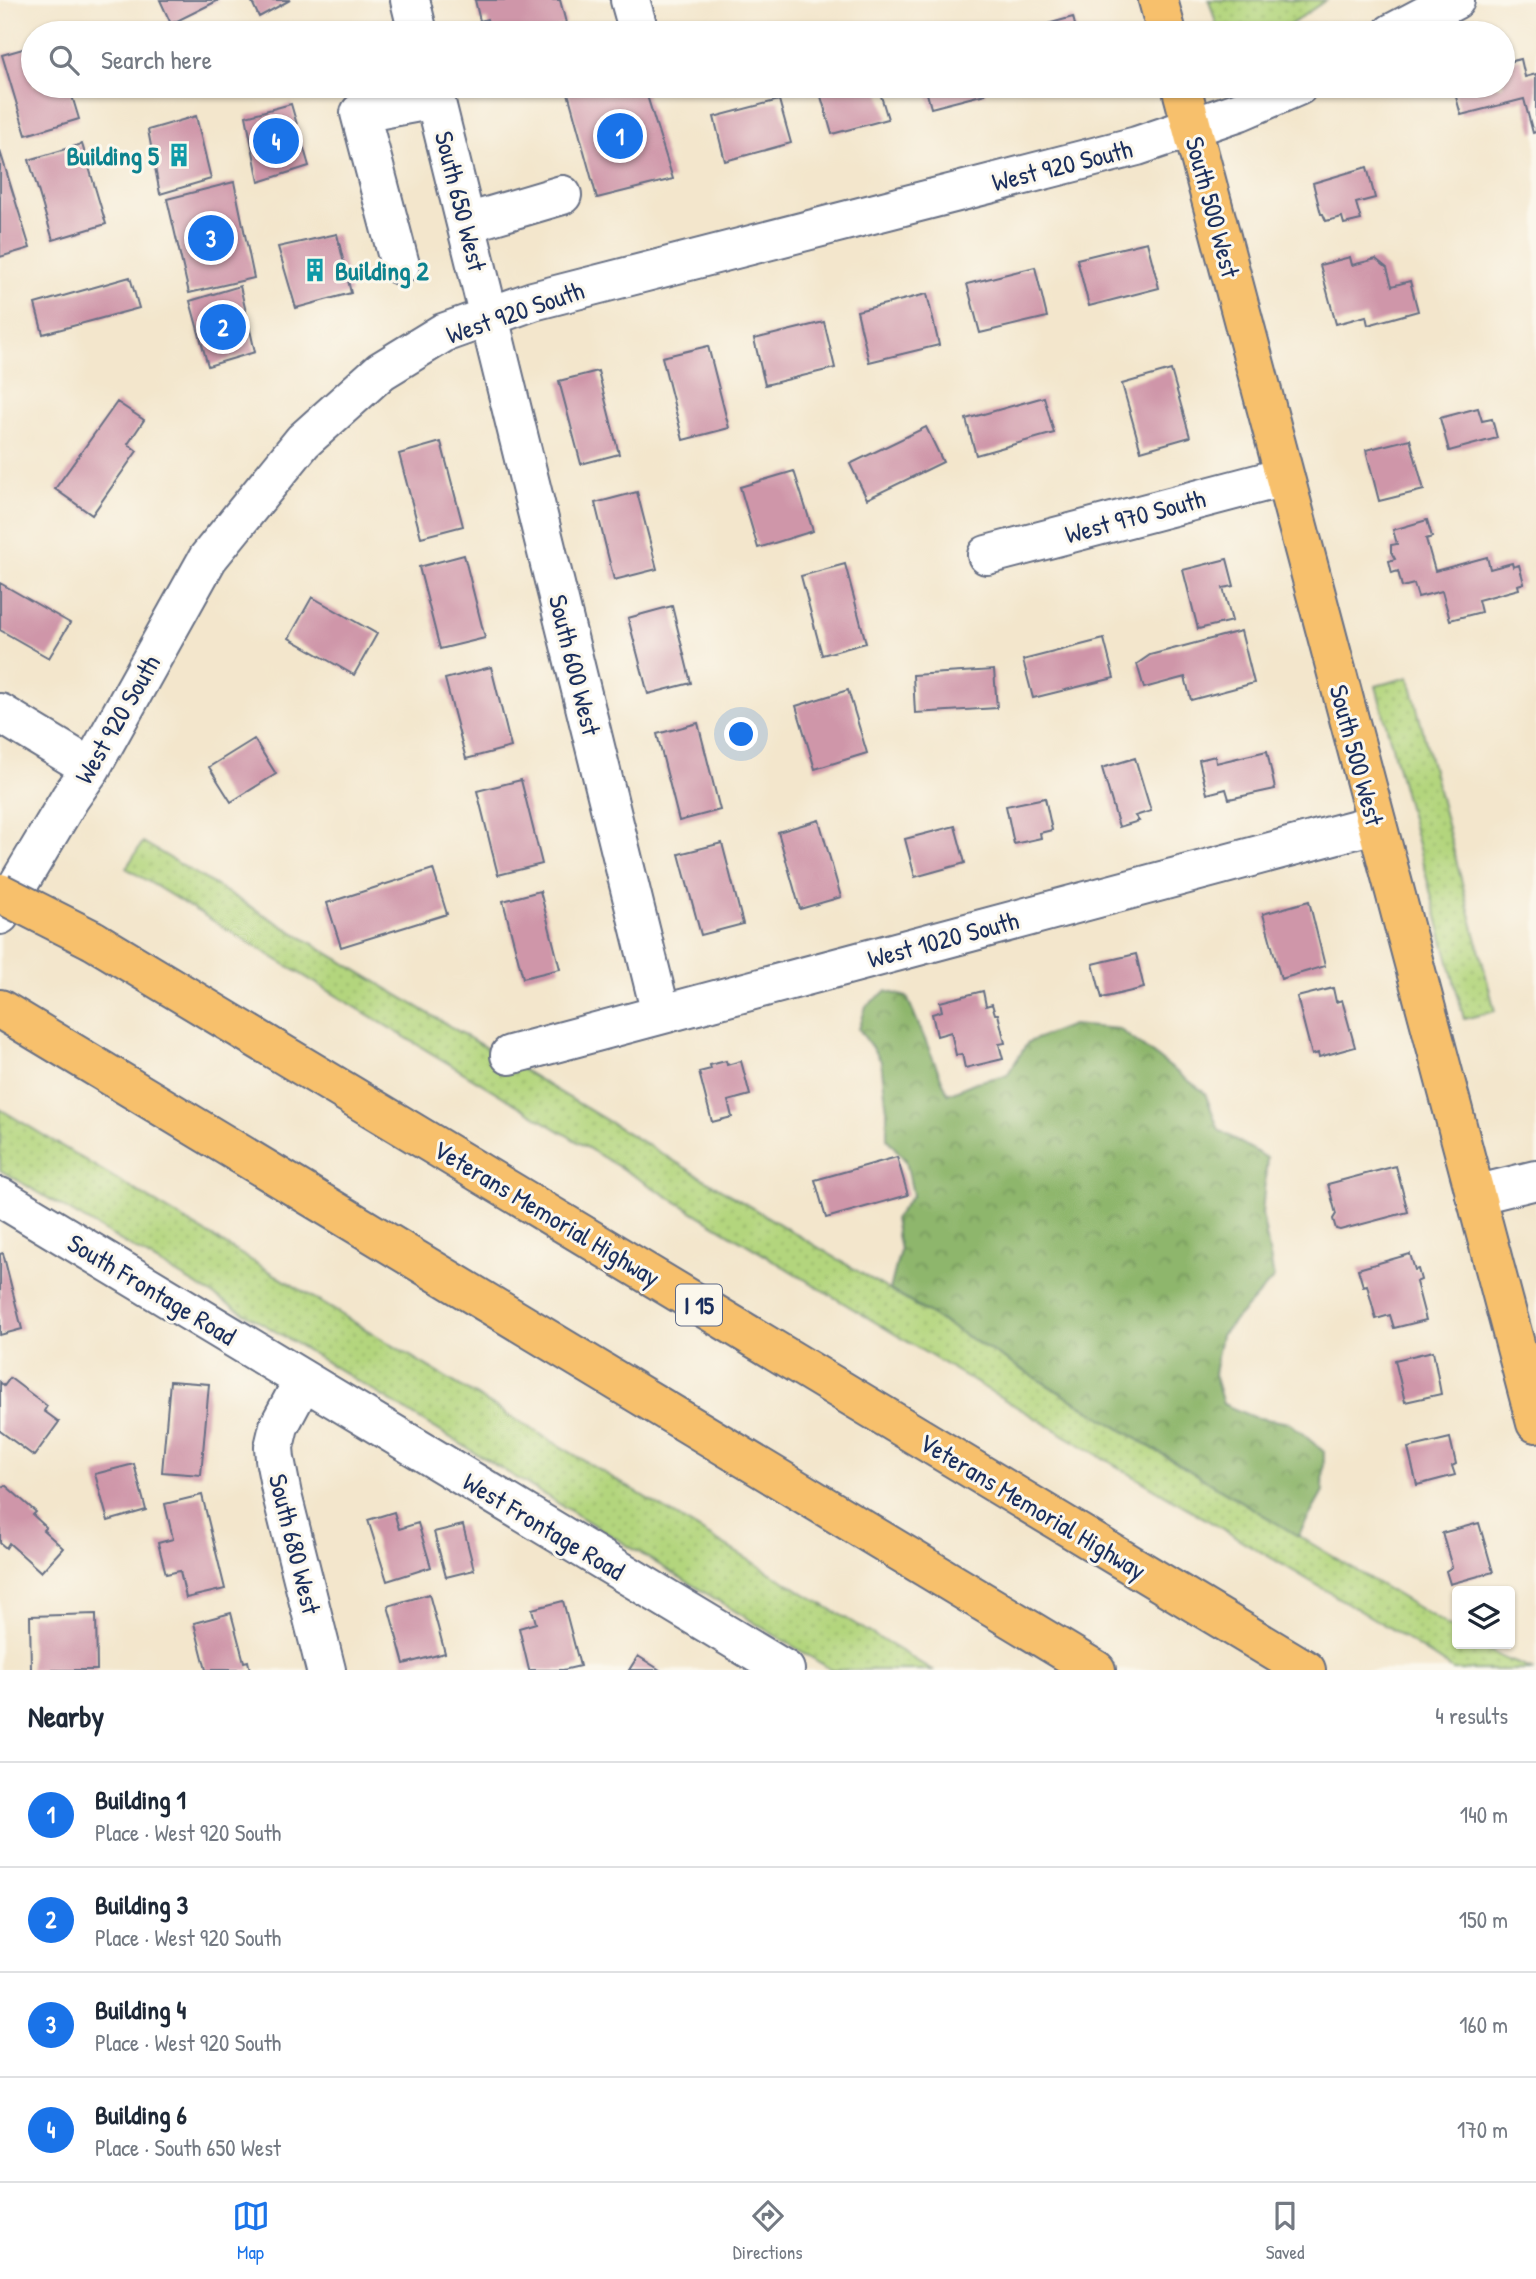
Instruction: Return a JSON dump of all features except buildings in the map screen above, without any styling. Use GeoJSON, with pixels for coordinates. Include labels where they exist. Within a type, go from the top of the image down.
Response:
{"type":"FeatureCollection","features":[{"type":"Feature","properties":{"kind":"main road"},"geometry":{"type":"LineString","coordinates":[[1158,0],[1164,21]]}},
{"type":"Feature","properties":{"kind":"main road","name":"South 500 West"},"geometry":{"type":"LineString","coordinates":[[1184,98],[1536,1423]]}},
{"type":"Feature","properties":{"kind":"main road","name":"Veterans Memorial Highway"},"geometry":{"type":"LineString","coordinates":[[0,893],[93,940],[1306,1670]]}},
{"type":"Feature","properties":{"kind":"main road"},"geometry":{"type":"LineString","coordinates":[[0,1009],[1096,1670]]}},
{"type":"Feature","properties":{"kind":"street"},"geometry":{"type":"LineString","coordinates":[[410,0],[415,21]]}},
{"type":"Feature","properties":{"kind":"street"},"geometry":{"type":"LineString","coordinates":[[1415,21],[1455,0]]}},
{"type":"Feature","properties":{"kind":"street"},"geometry":{"type":"LineString","coordinates":[[400,265],[360,113],[412,98]]}},
{"type":"Feature","properties":{"kind":"street","name":"South 650 West"},"geometry":{"type":"LineString","coordinates":[[435,98],[488,317]]}},
{"type":"Feature","properties":{"kind":"street","name":"West 920 South"},"geometry":{"type":"LineString","coordinates":[[0,915],[70,798],[92,768],[208,558],[303,441],[381,371],[443,334],[533,301],[1123,150],[1271,98]]}},
{"type":"Feature","properties":{"kind":"street"},"geometry":{"type":"LineString","coordinates":[[467,223],[562,195]]}},
{"type":"Feature","properties":{"kind":"street","name":"South 600 West"},"geometry":{"type":"LineString","coordinates":[[488,317],[661,1014]]}},
{"type":"Feature","properties":{"kind":"street","name":"West 970 South"},"geometry":{"type":"LineString","coordinates":[[987,555],[1284,477]]}},
{"type":"Feature","properties":{"kind":"street"},"geometry":{"type":"LineString","coordinates":[[0,713],[92,768]]}},
{"type":"Feature","properties":{"kind":"street","name":"West 1020 South"},"geometry":{"type":"LineString","coordinates":[[510,1055],[1376,824]]}},
{"type":"Feature","properties":{"kind":"street"},"geometry":{"type":"LineString","coordinates":[[1475,1195],[1536,1180]]}},
{"type":"Feature","properties":{"kind":"street","name":"South Frontage Road"},"geometry":{"type":"LineString","coordinates":[[0,1197],[303,1381]]}},
{"type":"Feature","properties":{"kind":"street","name":"South 680 West"},"geometry":{"type":"LineString","coordinates":[[303,1381],[279,1426],[274,1447],[326,1670]]}},
{"type":"Feature","properties":{"kind":"street","name":"West Frontage Road"},"geometry":{"type":"LineString","coordinates":[[303,1381],[785,1670]]}},
{"type":"Feature","properties":{"kind":"green space"},"geometry":{"type":"Polygon","coordinates":[[[1209,0],[1326,0],[1295,21],[1215,21],[1209,0]]]}},
{"type":"Feature","properties":{"kind":"green space"},"geometry":{"type":"Polygon","coordinates":[[[1409,677],[1495,1011],[1464,1019],[1376,686],[1409,677]]]}},
{"type":"Feature","properties":{"kind":"green space"},"geometry":{"type":"Polygon","coordinates":[[[143,842],[1452,1628],[1452,1649],[1487,1649],[1534,1670],[1453,1670],[1391,1629],[931,1356],[126,868],[143,842]]]}},
{"type":"Feature","properties":{"kind":"green space"},"geometry":{"type":"Polygon","coordinates":[[[886,991],[907,997],[948,1094],[976,1082],[1007,1075],[1028,1042],[1072,1025],[1119,1029],[1205,1093],[1219,1130],[1267,1158],[1262,1214],[1274,1278],[1221,1335],[1214,1374],[1223,1404],[1253,1417],[1290,1423],[1324,1452],[1323,1492],[1298,1536],[890,1290],[900,1250],[894,1219],[913,1195],[906,1161],[887,1139],[887,1111],[881,1061],[859,1029],[866,1006],[886,991]]]}},
{"type":"Feature","properties":{"kind":"green space"},"geometry":{"type":"Polygon","coordinates":[[[0,1109],[932,1670],[832,1670],[285,1337],[0,1170],[0,1109]]]}},
{"type":"Feature","properties":{"kind":"place","name":"Building 1"},"geometry":{"type":"Point","coordinates":[620,136]}},
{"type":"Feature","properties":{"kind":"place","name":"Building 6"},"geometry":{"type":"Point","coordinates":[276,141]}},
{"type":"Feature","properties":{"kind":"place","name":"Building 5"},"geometry":{"type":"Point","coordinates":[179,155]}},
{"type":"Feature","properties":{"kind":"place","name":"Building 4"},"geometry":{"type":"Point","coordinates":[211,238]}},
{"type":"Feature","properties":{"kind":"place","name":"Building 2"},"geometry":{"type":"Point","coordinates":[315,270]}},
{"type":"Feature","properties":{"kind":"place","name":"Building 3"},"geometry":{"type":"Point","coordinates":[223,327]}}]}
